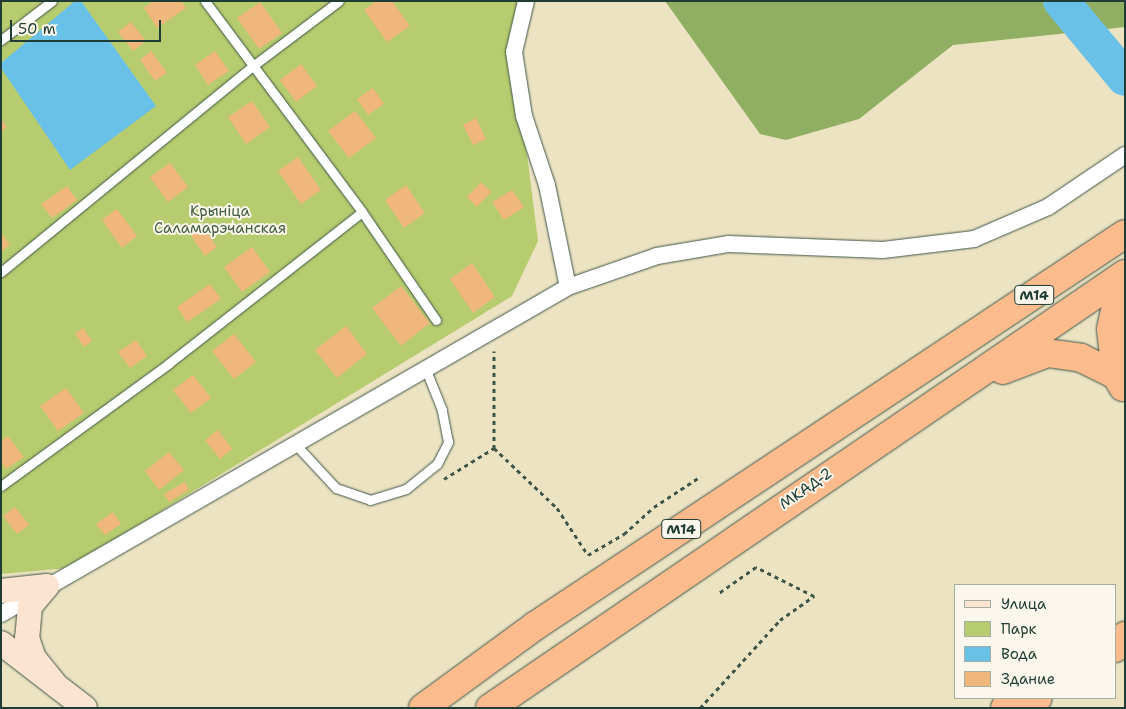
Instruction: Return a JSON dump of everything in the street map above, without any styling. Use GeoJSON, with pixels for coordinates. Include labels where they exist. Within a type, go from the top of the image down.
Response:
{"type":"FeatureCollection","features":[{"type":"Feature","properties":{"kind":"highway","name":"М14"},"geometry":{"type":"LineString","coordinates":[[423,708],[534,626],[1125,234]]}},
{"type":"Feature","properties":{"kind":"highway","name":"МКАД-2"},"geometry":{"type":"LineString","coordinates":[[490,708],[931,403],[1125,274]]}},
{"type":"Feature","properties":{"kind":"highway"},"geometry":{"type":"LineString","coordinates":[[1121,383],[1111,329],[1117,301],[1125,294]]}},
{"type":"Feature","properties":{"kind":"highway"},"geometry":{"type":"LineString","coordinates":[[931,403],[1027,359],[1047,353],[1080,358],[1121,383]]}},
{"type":"Feature","properties":{"kind":"highway"},"geometry":{"type":"LineString","coordinates":[[1116,647],[1125,636]]}},
{"type":"Feature","properties":{"kind":"highway"},"geometry":{"type":"LineString","coordinates":[[1005,708],[1035,699]]}},
{"type":"Feature","properties":{"kind":"main road"},"geometry":{"type":"LineString","coordinates":[[1,591],[47,586]]}},
{"type":"Feature","properties":{"kind":"main road"},"geometry":{"type":"LineString","coordinates":[[47,586],[30,606],[27,638],[34,658],[56,685]]}},
{"type":"Feature","properties":{"kind":"main road"},"geometry":{"type":"LineString","coordinates":[[1,643],[85,708]]}},
{"type":"Feature","properties":{"kind":"main road"},"geometry":{"type":"LineString","coordinates":[[1,658],[37,670]]}},
{"type":"Feature","properties":{"kind":"street"},"geometry":{"type":"LineString","coordinates":[[526,1],[514,52],[524,116],[547,185],[568,287]]}},
{"type":"Feature","properties":{"kind":"street"},"geometry":{"type":"LineString","coordinates":[[1,614],[568,287],[656,256],[729,244],[883,250],[974,239],[1048,207],[1125,154]]}},
{"type":"Feature","properties":{"kind":"lane"},"geometry":{"type":"LineString","coordinates":[[1,40],[52,1]]}},
{"type":"Feature","properties":{"kind":"lane"},"geometry":{"type":"LineString","coordinates":[[205,1],[362,212],[436,320]]}},
{"type":"Feature","properties":{"kind":"lane"},"geometry":{"type":"LineString","coordinates":[[1,272],[254,66],[339,1]]}},
{"type":"Feature","properties":{"kind":"lane"},"geometry":{"type":"LineString","coordinates":[[1,486],[168,364],[362,212]]}},
{"type":"Feature","properties":{"kind":"lane"},"geometry":{"type":"LineString","coordinates":[[296,445],[336,488],[370,500],[406,489],[437,464],[448,442],[442,410],[426,370]]}},
{"type":"Feature","properties":{"kind":"path"},"geometry":{"type":"LineString","coordinates":[[485,335],[494,349],[494,448],[556,508],[588,555],[624,534],[654,507],[701,476]]}},
{"type":"Feature","properties":{"kind":"path"},"geometry":{"type":"LineString","coordinates":[[438,483],[494,448]]}},
{"type":"Feature","properties":{"kind":"path"},"geometry":{"type":"LineString","coordinates":[[700,708],[780,620],[814,596],[756,567],[719,594]]}},
{"type":"Feature","properties":{"kind":"green space","name":"Крыніца Саламарэчанская"},"geometry":{"type":"Polygon","coordinates":[[[1,1],[526,1],[514,52],[538,241],[512,296],[68,568],[1,574],[1,1]]]}},
{"type":"Feature","properties":{"kind":"green space"},"geometry":{"type":"Polygon","coordinates":[[[665,1],[1125,1],[1125,27],[953,45],[859,119],[786,140],[760,134],[665,1]]]}},
{"type":"Feature","properties":{"kind":"water"},"geometry":{"type":"Polygon","coordinates":[[[75,1],[81,1],[156,106],[70,170],[1,68],[1,63],[75,1]]]}},
{"type":"Feature","properties":{"kind":"building"},"geometry":{"type":"Polygon","coordinates":[[[153,1],[181,1],[186,8],[157,28],[144,8],[153,1]]]}},
{"type":"Feature","properties":{"kind":"building"},"geometry":{"type":"Polygon","coordinates":[[[376,1],[392,1],[410,26],[387,42],[364,10],[376,1]]]}},
{"type":"Feature","properties":{"kind":"building"},"geometry":{"type":"Polygon","coordinates":[[[260,2],[282,33],[259,49],[237,18],[260,2]]]}},
{"type":"Feature","properties":{"kind":"building"},"geometry":{"type":"Polygon","coordinates":[[[131,22],[146,41],[133,51],[118,32],[131,22]]]}},
{"type":"Feature","properties":{"kind":"building"},"geometry":{"type":"Polygon","coordinates":[[[151,51],[167,73],[155,81],[140,60],[151,51]]]}},
{"type":"Feature","properties":{"kind":"building"},"geometry":{"type":"Polygon","coordinates":[[[215,51],[229,71],[208,85],[195,65],[215,51]]]}},
{"type":"Feature","properties":{"kind":"building"},"geometry":{"type":"Polygon","coordinates":[[[301,64],[317,86],[296,102],[280,80],[301,64]]]}},
{"type":"Feature","properties":{"kind":"building"},"geometry":{"type":"Polygon","coordinates":[[[373,88],[384,104],[368,115],[357,99],[373,88]]]}},
{"type":"Feature","properties":{"kind":"building"},"geometry":{"type":"Polygon","coordinates":[[[252,101],[270,127],[246,144],[228,117],[252,101]]]}},
{"type":"Feature","properties":{"kind":"building"},"geometry":{"type":"Polygon","coordinates":[[[355,111],[376,138],[349,158],[328,131],[355,111]]]}},
{"type":"Feature","properties":{"kind":"building"},"geometry":{"type":"Polygon","coordinates":[[[476,118],[486,139],[473,145],[463,125],[476,118]]]}},
{"type":"Feature","properties":{"kind":"building"},"geometry":{"type":"Polygon","coordinates":[[[1,119],[7,127],[1,132],[1,119]]]}},
{"type":"Feature","properties":{"kind":"building"},"geometry":{"type":"Polygon","coordinates":[[[298,157],[321,190],[301,204],[278,171],[298,157]]]}},
{"type":"Feature","properties":{"kind":"building"},"geometry":{"type":"Polygon","coordinates":[[[170,163],[188,187],[168,202],[150,177],[170,163]]]}},
{"type":"Feature","properties":{"kind":"building"},"geometry":{"type":"Polygon","coordinates":[[[481,182],[491,192],[477,207],[467,197],[481,182]]]}},
{"type":"Feature","properties":{"kind":"building"},"geometry":{"type":"Polygon","coordinates":[[[406,185],[425,213],[404,228],[385,200],[406,185]]]}},
{"type":"Feature","properties":{"kind":"building"},"geometry":{"type":"Polygon","coordinates":[[[67,186],[77,200],[52,218],[41,204],[67,186]]]}},
{"type":"Feature","properties":{"kind":"building"},"geometry":{"type":"Polygon","coordinates":[[[512,190],[524,207],[504,220],[492,202],[512,190]]]}},
{"type":"Feature","properties":{"kind":"building"},"geometry":{"type":"Polygon","coordinates":[[[117,209],[137,236],[122,248],[102,220],[117,209]]]}},
{"type":"Feature","properties":{"kind":"building"},"geometry":{"type":"Polygon","coordinates":[[[203,227],[217,247],[205,256],[191,236],[203,227]]]}},
{"type":"Feature","properties":{"kind":"building"},"geometry":{"type":"Polygon","coordinates":[[[1,233],[10,245],[1,252],[1,233]]]}},
{"type":"Feature","properties":{"kind":"building"},"geometry":{"type":"Polygon","coordinates":[[[252,247],[270,272],[242,292],[224,267],[252,247]]]}},
{"type":"Feature","properties":{"kind":"building"},"geometry":{"type":"Polygon","coordinates":[[[472,263],[495,297],[473,313],[450,279],[472,263]]]}},
{"type":"Feature","properties":{"kind":"building"},"geometry":{"type":"Polygon","coordinates":[[[210,284],[221,299],[187,322],[177,307],[210,284]]]}},
{"type":"Feature","properties":{"kind":"building"},"geometry":{"type":"Polygon","coordinates":[[[401,286],[430,323],[401,346],[372,308],[401,286]]]}},
{"type":"Feature","properties":{"kind":"building"},"geometry":{"type":"Polygon","coordinates":[[[346,326],[367,354],[337,378],[315,350],[346,326]]]}},
{"type":"Feature","properties":{"kind":"building"},"geometry":{"type":"Polygon","coordinates":[[[83,328],[92,341],[84,347],[75,333],[83,328]]]}},
{"type":"Feature","properties":{"kind":"building"},"geometry":{"type":"Polygon","coordinates":[[[234,334],[256,362],[234,379],[212,351],[234,334]]]}},
{"type":"Feature","properties":{"kind":"building"},"geometry":{"type":"Polygon","coordinates":[[[136,340],[147,356],[130,368],[118,352],[136,340]]]}},
{"type":"Feature","properties":{"kind":"building"},"geometry":{"type":"Polygon","coordinates":[[[193,375],[211,398],[191,413],[173,390],[193,375]]]}},
{"type":"Feature","properties":{"kind":"building"},"geometry":{"type":"Polygon","coordinates":[[[66,388],[84,413],[58,431],[40,406],[66,388]]]}},
{"type":"Feature","properties":{"kind":"building"},"geometry":{"type":"Polygon","coordinates":[[[218,430],[232,449],[220,459],[205,440],[218,430]]]}},
{"type":"Feature","properties":{"kind":"building"},"geometry":{"type":"Polygon","coordinates":[[[8,436],[24,457],[6,469],[1,462],[1,441],[8,436]]]}},
{"type":"Feature","properties":{"kind":"building"},"geometry":{"type":"Polygon","coordinates":[[[169,452],[184,470],[159,490],[145,471],[169,452]]]}},
{"type":"Feature","properties":{"kind":"building"},"geometry":{"type":"Polygon","coordinates":[[[185,482],[189,490],[169,502],[164,494],[185,482]]]}},
{"type":"Feature","properties":{"kind":"building"},"geometry":{"type":"Polygon","coordinates":[[[15,507],[29,525],[17,534],[3,516],[15,507]]]}},
{"type":"Feature","properties":{"kind":"building"},"geometry":{"type":"Polygon","coordinates":[[[113,512],[121,524],[105,535],[96,524],[113,512]]]}},
{"type":"Feature","properties":{"kind":"waterway"},"geometry":{"type":"LineString","coordinates":[[1061,1],[1125,78]]}}]}
